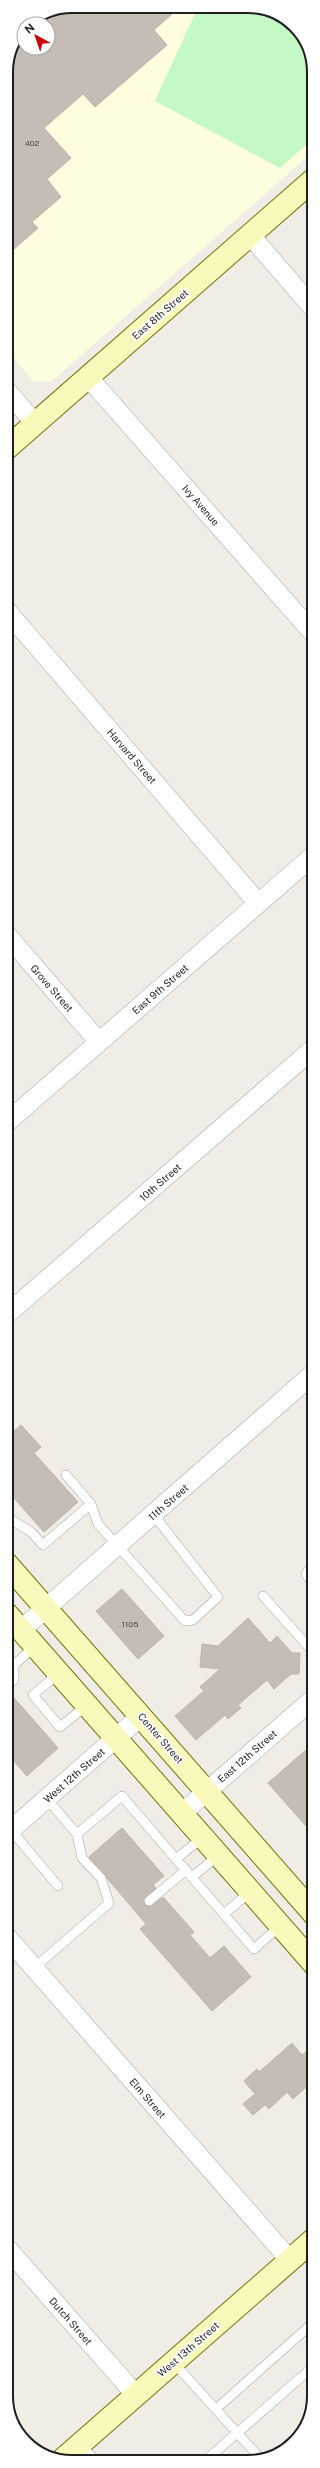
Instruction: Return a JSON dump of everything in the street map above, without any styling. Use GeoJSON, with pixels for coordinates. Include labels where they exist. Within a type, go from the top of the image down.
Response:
{"type":"FeatureCollection","features":[{"type":"Feature","properties":{"kind":"main road","name":"East 8th Street"},"geometry":{"type":"LineString","coordinates":[[13,443],[307,185]]}},
{"type":"Feature","properties":{"kind":"main road","name":"Center Street"},"geometry":{"type":"LineString","coordinates":[[13,1571],[307,1905]]}},
{"type":"Feature","properties":{"kind":"main road"},"geometry":{"type":"LineString","coordinates":[[13,1622],[117,1738],[180,1814],[307,1956]]}},
{"type":"Feature","properties":{"kind":"main road","name":"West 13th Street"},"geometry":{"type":"LineString","coordinates":[[68,2455],[307,2246]]}},
{"type":"Feature","properties":{"kind":"street"},"geometry":{"type":"LineString","coordinates":[[250,235],[307,301]]}},
{"type":"Feature","properties":{"kind":"street","name":"Ivy Avenue"},"geometry":{"type":"LineString","coordinates":[[88,376],[307,626]]}},
{"type":"Feature","properties":{"kind":"street"},"geometry":{"type":"LineString","coordinates":[[13,398],[35,423]]}},
{"type":"Feature","properties":{"kind":"street","name":"Harvard Street"},"geometry":{"type":"LineString","coordinates":[[13,618],[258,903]]}},
{"type":"Feature","properties":{"kind":"street","name":"East 9th Street"},"geometry":{"type":"LineString","coordinates":[[13,1117],[307,861]]}},
{"type":"Feature","properties":{"kind":"street","name":"Grove Street"},"geometry":{"type":"LineString","coordinates":[[13,942],[99,1042]]}},
{"type":"Feature","properties":{"kind":"street","name":"10th Street"},"geometry":{"type":"LineString","coordinates":[[13,1309],[307,1054]]}},
{"type":"Feature","properties":{"kind":"street","name":"11th Street"},"geometry":{"type":"LineString","coordinates":[[13,1618],[46,1608],[307,1379]]}},
{"type":"Feature","properties":{"kind":"street","name":"East 12th Street"},"geometry":{"type":"LineString","coordinates":[[180,1814],[307,1704]]}},
{"type":"Feature","properties":{"kind":"street","name":"West 12th Street"},"geometry":{"type":"LineString","coordinates":[[13,1828],[141,1716]]}},
{"type":"Feature","properties":{"kind":"street","name":"Elm Street"},"geometry":{"type":"LineString","coordinates":[[13,1944],[290,2260]]}},
{"type":"Feature","properties":{"kind":"street","name":"Dutch Street"},"geometry":{"type":"LineString","coordinates":[[13,2255],[136,2395]]}},
{"type":"Feature","properties":{"kind":"lane"},"geometry":{"type":"LineString","coordinates":[[66,1475],[91,1504],[98,1524],[117,1546],[185,1621],[193,1620],[218,1597],[154,1514]]}},
{"type":"Feature","properties":{"kind":"lane"},"geometry":{"type":"LineString","coordinates":[[13,1521],[30,1530],[43,1545],[91,1504]]}},
{"type":"Feature","properties":{"kind":"lane"},"geometry":{"type":"LineString","coordinates":[[263,1596],[307,1646]]}},
{"type":"Feature","properties":{"kind":"lane"},"geometry":{"type":"LineString","coordinates":[[13,1681],[14,1665],[35,1646]]}},
{"type":"Feature","properties":{"kind":"lane"},"geometry":{"type":"LineString","coordinates":[[59,1673],[33,1695],[60,1727],[87,1704]]}},
{"type":"Feature","properties":{"kind":"lane"},"geometry":{"type":"LineString","coordinates":[[77,1834],[122,1796],[254,1949],[280,1926]]}},
{"type":"Feature","properties":{"kind":"lane"},"geometry":{"type":"LineString","coordinates":[[34,1968],[109,1903],[101,1878],[82,1858],[77,1834],[46,1798]]}},
{"type":"Feature","properties":{"kind":"lane"},"geometry":{"type":"LineString","coordinates":[[13,1836],[58,1886]]}},
{"type":"Feature","properties":{"kind":"lane"},"geometry":{"type":"LineString","coordinates":[[176,1859],[202,1838]]}},
{"type":"Feature","properties":{"kind":"lane"},"geometry":{"type":"LineString","coordinates":[[150,1901],[189,1873],[218,1856]]}},
{"type":"Feature","properties":{"kind":"lane"},"geometry":{"type":"LineString","coordinates":[[224,1914],[250,1892]]}},
{"type":"Feature","properties":{"kind":"lane"},"geometry":{"type":"LineString","coordinates":[[216,2409],[307,2328]]}},
{"type":"Feature","properties":{"kind":"lane"},"geometry":{"type":"LineString","coordinates":[[173,2362],[257,2454]]}},
{"type":"Feature","properties":{"kind":"lane"},"geometry":{"type":"LineString","coordinates":[[212,2455],[307,2372]]}},
{"type":"Feature","properties":{"kind":"lane"},"geometry":{"type":"LineString","coordinates":[[80,2444],[90,2455]]}},
{"type":"Feature","properties":{"kind":"shaded area"},"geometry":{"type":"Polygon","coordinates":[[[248,13],[263,15],[274,19],[287,28],[295,36],[301,46],[307,68],[307,157],[52,381],[34,382],[13,357],[14,60],[16,53],[16,56],[56,56],[56,16],[53,16],[60,14],[248,13]]]}},
{"type":"Feature","properties":{"kind":"green space"},"geometry":{"type":"Polygon","coordinates":[[[195,13],[248,13],[263,15],[274,19],[287,28],[295,36],[304,53],[307,68],[307,144],[280,168],[155,101],[195,13]]]}},
{"type":"Feature","properties":{"kind":"building"},"geometry":{"type":"Polygon","coordinates":[[[72,13],[173,13],[154,30],[167,45],[95,107],[83,94],[44,128],[71,158],[47,179],[61,197],[32,222],[38,228],[13,250],[13,72],[16,53],[16,56],[56,56],[56,16],[53,16],[72,13]]]}},
{"type":"Feature","properties":{"kind":"building"},"geometry":{"type":"Polygon","coordinates":[[[21,1425],[41,1447],[34,1453],[78,1502],[44,1532],[13,1497],[13,1432],[21,1425]]]}},
{"type":"Feature","properties":{"kind":"building"},"geometry":{"type":"Polygon","coordinates":[[[122,1589],[164,1636],[138,1659],[96,1611],[122,1589]]]}},
{"type":"Feature","properties":{"kind":"building"},"geometry":{"type":"Polygon","coordinates":[[[248,1618],[270,1643],[277,1636],[292,1653],[300,1653],[299,1674],[291,1674],[274,1689],[267,1680],[238,1705],[241,1708],[228,1719],[225,1715],[196,1740],[175,1716],[204,1691],[200,1687],[220,1669],[200,1667],[202,1644],[218,1646],[248,1618]]]}},
{"type":"Feature","properties":{"kind":"building"},"geometry":{"type":"Polygon","coordinates":[[[13,1697],[58,1748],[27,1776],[13,1760],[13,1697]]]}},
{"type":"Feature","properties":{"kind":"building"},"geometry":{"type":"Polygon","coordinates":[[[307,1749],[307,1827],[268,1783],[307,1749]]]}},
{"type":"Feature","properties":{"kind":"building"},"geometry":{"type":"Polygon","coordinates":[[[122,1828],[164,1876],[153,1885],[156,1888],[144,1899],[145,1905],[150,1907],[163,1897],[194,1932],[190,1935],[210,1958],[224,1946],[251,1977],[212,2011],[140,1929],[146,1924],[89,1857],[122,1828]]]}},
{"type":"Feature","properties":{"kind":"building"},"geometry":{"type":"Polygon","coordinates":[[[292,2043],[302,2055],[307,2051],[307,2086],[293,2099],[287,2092],[269,2109],[265,2105],[253,2115],[243,2104],[255,2094],[244,2081],[257,2069],[259,2072],[292,2043]]]}}]}
